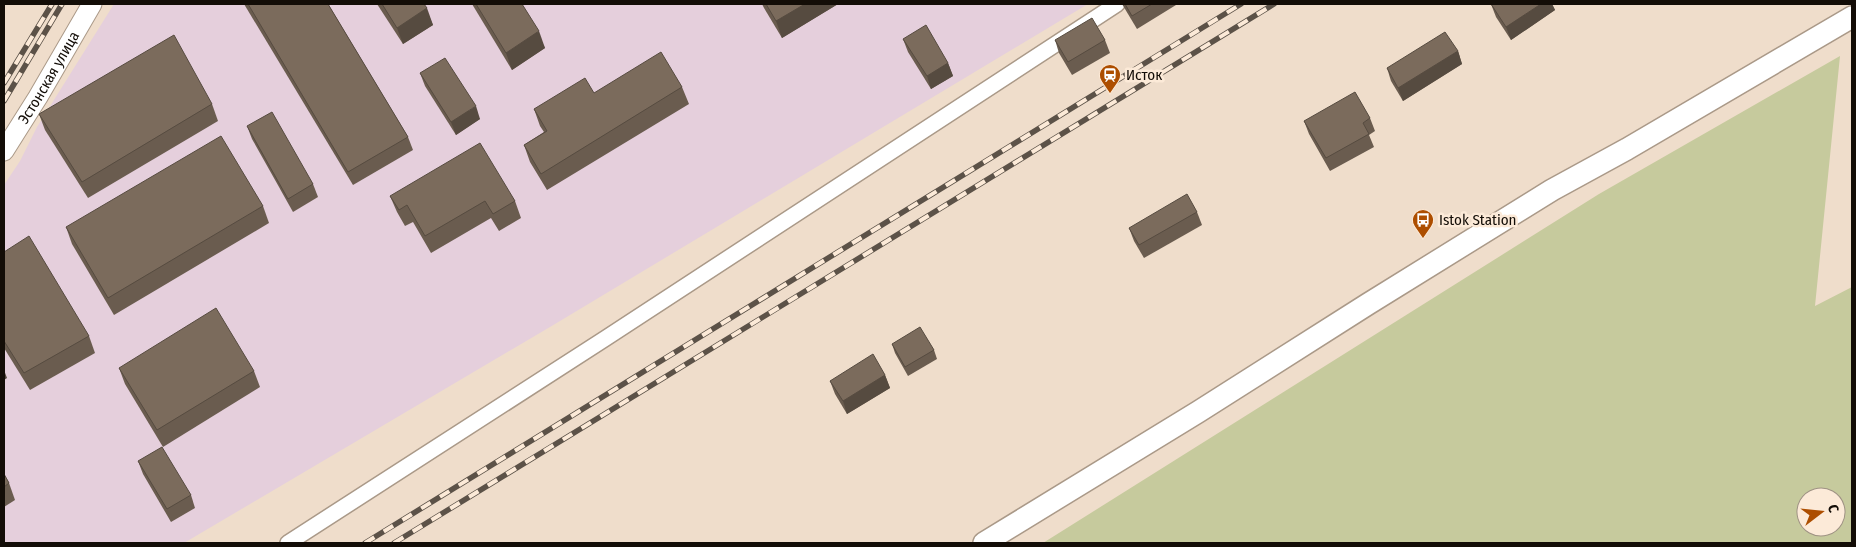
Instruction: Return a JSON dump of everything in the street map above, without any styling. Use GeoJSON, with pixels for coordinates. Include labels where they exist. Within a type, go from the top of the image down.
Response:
{"type":"FeatureCollection","features":[{"type":"Feature","properties":{"kind":"main road"},"geometry":{"type":"LineString","coordinates":[[984,543],[1198,412],[1552,190],[1627,149],[1852,17]]}},
{"type":"Feature","properties":{"kind":"street","name":"Эстонская улица"},"geometry":{"type":"LineString","coordinates":[[4,151],[92,4]]}},
{"type":"Feature","properties":{"kind":"street"},"geometry":{"type":"LineString","coordinates":[[288,543],[597,344],[1117,4]]}},
{"type":"Feature","properties":{"kind":"shaded area"},"geometry":{"type":"Polygon","coordinates":[[[114,4],[1088,4],[550,327],[184,543],[4,543],[4,185],[20,161],[37,127],[114,4]]]}},
{"type":"Feature","properties":{"kind":"green space"},"geometry":{"type":"Polygon","coordinates":[[[1840,56],[1815,306],[1852,287],[1852,543],[1043,543],[1599,194],[1840,56]]]}},
{"type":"Feature","properties":{"kind":"building"},"geometry":{"type":"Polygon","coordinates":[[[248,4],[328,4],[408,137],[348,172],[248,4]]]}},
{"type":"Feature","properties":{"kind":"building"},"geometry":{"type":"Polygon","coordinates":[[[382,4],[424,4],[427,8],[397,28],[382,4]]]}},
{"type":"Feature","properties":{"kind":"building"},"geometry":{"type":"Polygon","coordinates":[[[476,4],[522,4],[539,31],[506,53],[476,4]]]}},
{"type":"Feature","properties":{"kind":"building"},"geometry":{"type":"Polygon","coordinates":[[[766,4],[805,4],[776,21],[766,4]]]}},
{"type":"Feature","properties":{"kind":"building"},"geometry":{"type":"Polygon","coordinates":[[[1125,4],[1152,4],[1132,16],[1125,4]]]}},
{"type":"Feature","properties":{"kind":"building"},"geometry":{"type":"Polygon","coordinates":[[[1491,4],[1541,4],[1506,27],[1491,4]]]}},
{"type":"Feature","properties":{"kind":"building"},"geometry":{"type":"Polygon","coordinates":[[[1092,18],[1105,40],[1068,62],[1055,40],[1092,18]]]}},
{"type":"Feature","properties":{"kind":"building"},"geometry":{"type":"Polygon","coordinates":[[[926,25],[948,63],[927,76],[903,39],[926,25]]]}},
{"type":"Feature","properties":{"kind":"building"},"geometry":{"type":"Polygon","coordinates":[[[1445,32],[1458,51],[1398,88],[1387,68],[1445,32]]]}},
{"type":"Feature","properties":{"kind":"building"},"geometry":{"type":"Polygon","coordinates":[[[174,35],[212,104],[82,182],[39,114],[174,35]]]}},
{"type":"Feature","properties":{"kind":"building"},"geometry":{"type":"Polygon","coordinates":[[[661,52],[682,87],[541,174],[524,145],[547,131],[534,109],[585,78],[594,93],[661,52]]]}},
{"type":"Feature","properties":{"kind":"building"},"geometry":{"type":"Polygon","coordinates":[[[445,58],[476,106],[451,122],[420,73],[445,58]]]}},
{"type":"Feature","properties":{"kind":"building"},"geometry":{"type":"Polygon","coordinates":[[[1355,92],[1370,118],[1363,123],[1369,134],[1326,158],[1304,121],[1355,92]]]}},
{"type":"Feature","properties":{"kind":"building"},"geometry":{"type":"Polygon","coordinates":[[[272,112],[313,184],[288,199],[247,126],[272,112]]]}},
{"type":"Feature","properties":{"kind":"building"},"geometry":{"type":"Polygon","coordinates":[[[221,136],[263,206],[108,298],[66,227],[221,136]]]}},
{"type":"Feature","properties":{"kind":"building"},"geometry":{"type":"Polygon","coordinates":[[[480,143],[515,201],[493,214],[485,201],[425,236],[407,205],[399,210],[390,196],[480,143]]]}},
{"type":"Feature","properties":{"kind":"building"},"geometry":{"type":"Polygon","coordinates":[[[1187,194],[1197,212],[1139,245],[1129,228],[1187,194]]]}},
{"type":"Feature","properties":{"kind":"building"},"geometry":{"type":"Polygon","coordinates":[[[29,236],[89,336],[24,373],[4,341],[4,252],[29,236]]]}},
{"type":"Feature","properties":{"kind":"building"},"geometry":{"type":"Polygon","coordinates":[[[216,308],[254,371],[157,430],[119,368],[216,308]]]}},
{"type":"Feature","properties":{"kind":"building"},"geometry":{"type":"Polygon","coordinates":[[[920,327],[934,350],[905,367],[892,344],[920,327]]]}},
{"type":"Feature","properties":{"kind":"building"},"geometry":{"type":"Polygon","coordinates":[[[873,354],[885,375],[843,401],[830,381],[873,354]]]}},
{"type":"Feature","properties":{"kind":"building"},"geometry":{"type":"Polygon","coordinates":[[[162,447],[191,495],[167,509],[138,461],[162,447]]]}},
{"type":"Feature","properties":{"kind":"building"},"geometry":{"type":"Polygon","coordinates":[[[4,474],[9,483],[4,487],[4,474]]]}},
{"type":"Feature","properties":{"kind":"railway"},"geometry":{"type":"LineString","coordinates":[[4,83],[52,4]]}},
{"type":"Feature","properties":{"kind":"railway"},"geometry":{"type":"LineString","coordinates":[[4,101],[62,4]]}},
{"type":"Feature","properties":{"kind":"railway"},"geometry":{"type":"LineString","coordinates":[[365,543],[1241,4]]}},
{"type":"Feature","properties":{"kind":"railway"},"geometry":{"type":"LineString","coordinates":[[394,543],[1274,4]]}},
{"type":"Feature","properties":{"kind":"place","name":"Исток"},"geometry":{"type":"Point","coordinates":[1110,94]}},
{"type":"Feature","properties":{"kind":"place","name":"Istok Station"},"geometry":{"type":"Point","coordinates":[1423,239]}}]}
